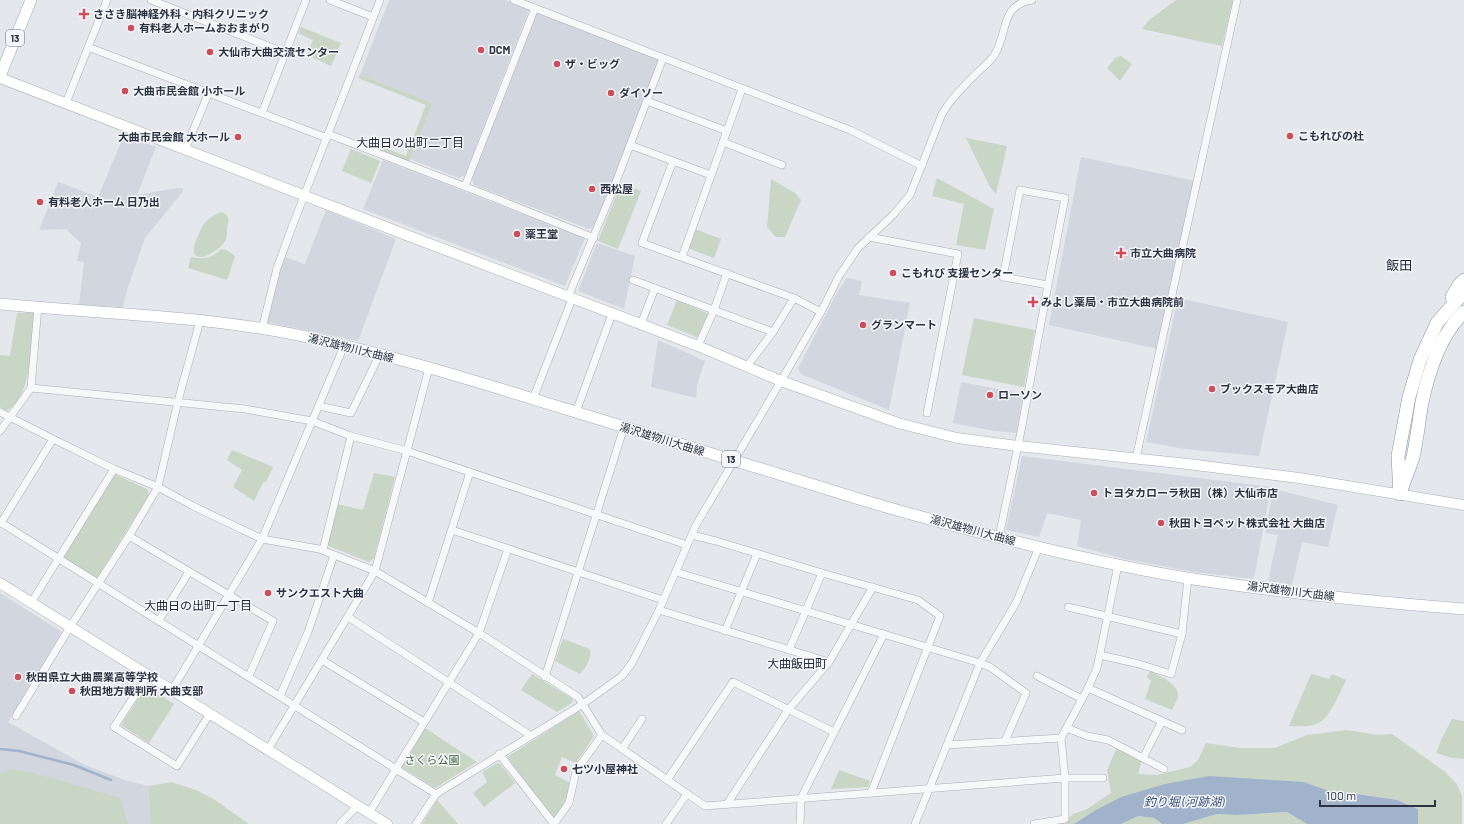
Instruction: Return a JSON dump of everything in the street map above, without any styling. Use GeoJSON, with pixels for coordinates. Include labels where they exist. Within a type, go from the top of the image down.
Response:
{"type":"FeatureCollection","features":[{"type":"Feature","properties":{"kind":"highway"},"geometry":{"type":"LineString","coordinates":[[1400,494],[1398,456],[1409,397],[1420,360],[1437,323],[1459,285],[1464,280]]}},
{"type":"Feature","properties":{"kind":"highway"},"geometry":{"type":"LineString","coordinates":[[1437,323],[1464,292]]}},
{"type":"Feature","properties":{"kind":"highway"},"geometry":{"type":"LineString","coordinates":[[1400,494],[1413,458],[1423,402],[1434,360],[1445,336],[1464,312]]}},
{"type":"Feature","properties":{"kind":"main road","name":"13"},"geometry":{"type":"LineString","coordinates":[[0,77],[31,0]]}},
{"type":"Feature","properties":{"kind":"main road","name":"湯沢雄物川大曲線"},"geometry":{"type":"LineString","coordinates":[[0,304],[142,314],[262,329],[307,337],[380,354],[429,368],[882,506],[1039,547],[1118,565],[1188,578],[1356,599],[1464,608]]}},
{"type":"Feature","properties":{"kind":"street"},"geometry":{"type":"LineString","coordinates":[[66,103],[106,0]]}},
{"type":"Feature","properties":{"kind":"street"},"geometry":{"type":"LineString","coordinates":[[151,0],[286,52]]}},
{"type":"Feature","properties":{"kind":"street"},"geometry":{"type":"LineString","coordinates":[[262,113],[306,0]]}},
{"type":"Feature","properties":{"kind":"street"},"geometry":{"type":"LineString","coordinates":[[330,0],[373,17]]}},
{"type":"Feature","properties":{"kind":"street"},"geometry":{"type":"LineString","coordinates":[[262,329],[278,268],[304,196],[380,0]]}},
{"type":"Feature","properties":{"kind":"street"},"geometry":{"type":"LineString","coordinates":[[514,0],[850,130],[922,166]]}},
{"type":"Feature","properties":{"kind":"street"},"geometry":{"type":"LineString","coordinates":[[416,824],[436,794],[530,735],[583,704],[622,676],[632,663],[659,610],[696,525],[821,312],[848,261],[869,236],[901,207],[910,195],[942,114],[948,103],[958,91],[994,56],[999,47],[1007,18],[1012,10],[1017,5],[1025,1],[1032,0]]}},
{"type":"Feature","properties":{"kind":"street"},"geometry":{"type":"LineString","coordinates":[[1136,458],[1238,0]]}},
{"type":"Feature","properties":{"kind":"street"},"geometry":{"type":"LineString","coordinates":[[465,186],[535,8]]}},
{"type":"Feature","properties":{"kind":"street"},"geometry":{"type":"LineString","coordinates":[[88,47],[262,113],[465,186],[594,238]]}},
{"type":"Feature","properties":{"kind":"street"},"geometry":{"type":"LineString","coordinates":[[533,399],[570,298],[663,58]]}},
{"type":"Feature","properties":{"kind":"street"},"geometry":{"type":"LineString","coordinates":[[0,77],[304,196],[698,346],[781,380],[898,423],[957,438],[1299,478],[1464,504]]}},
{"type":"Feature","properties":{"kind":"street"},"geometry":{"type":"LineString","coordinates":[[682,257],[742,89]]}},
{"type":"Feature","properties":{"kind":"street"},"geometry":{"type":"LineString","coordinates":[[185,150],[209,92]]}},
{"type":"Feature","properties":{"kind":"street"},"geometry":{"type":"LineString","coordinates":[[647,102],[727,131]]}},
{"type":"Feature","properties":{"kind":"street"},"geometry":{"type":"LineString","coordinates":[[723,142],[782,165]]}},
{"type":"Feature","properties":{"kind":"street"},"geometry":{"type":"LineString","coordinates":[[630,144],[711,175]]}},
{"type":"Feature","properties":{"kind":"street"},"geometry":{"type":"LineString","coordinates":[[673,161],[642,243],[794,298],[821,312]]}},
{"type":"Feature","properties":{"kind":"street"},"geometry":{"type":"LineString","coordinates":[[999,537],[1018,446],[1065,198],[1020,190],[1003,277],[1048,285]]}},
{"type":"Feature","properties":{"kind":"street"},"geometry":{"type":"LineString","coordinates":[[869,236],[958,254],[927,413]]}},
{"type":"Feature","properties":{"kind":"street"},"geometry":{"type":"LineString","coordinates":[[698,346],[714,310],[727,273]]}},
{"type":"Feature","properties":{"kind":"street"},"geometry":{"type":"LineString","coordinates":[[633,280],[773,332]]}},
{"type":"Feature","properties":{"kind":"street"},"geometry":{"type":"LineString","coordinates":[[641,324],[655,288]]}},
{"type":"Feature","properties":{"kind":"street"},"geometry":{"type":"LineString","coordinates":[[747,366],[773,332],[794,298]]}},
{"type":"Feature","properties":{"kind":"street"},"geometry":{"type":"LineString","coordinates":[[0,431],[31,388],[38,307]]}},
{"type":"Feature","properties":{"kind":"street"},"geometry":{"type":"LineString","coordinates":[[576,412],[612,314]]}},
{"type":"Feature","properties":{"kind":"street"},"geometry":{"type":"LineString","coordinates":[[16,716],[158,487],[178,401],[200,321]]}},
{"type":"Feature","properties":{"kind":"street"},"geometry":{"type":"LineString","coordinates":[[172,690],[262,539],[344,346]]}},
{"type":"Feature","properties":{"kind":"street"},"geometry":{"type":"LineString","coordinates":[[319,406],[351,413],[380,354]]}},
{"type":"Feature","properties":{"kind":"street"},"geometry":{"type":"LineString","coordinates":[[267,751],[375,571],[429,368]]}},
{"type":"Feature","properties":{"kind":"street"},"geometry":{"type":"LineString","coordinates":[[31,388],[178,401],[245,409],[312,421],[351,436],[407,451],[687,545]]}},
{"type":"Feature","properties":{"kind":"street"},"geometry":{"type":"LineString","coordinates":[[0,412],[114,469],[158,487],[193,506],[262,539],[298,544],[323,550],[375,571],[479,633],[578,697],[602,735],[704,806],[1065,778],[1103,778]]}},
{"type":"Feature","properties":{"kind":"street"},"geometry":{"type":"LineString","coordinates":[[545,677],[624,428]]}},
{"type":"Feature","properties":{"kind":"street"},"geometry":{"type":"LineString","coordinates":[[323,550],[351,436]]}},
{"type":"Feature","properties":{"kind":"street"},"geometry":{"type":"LineString","coordinates":[[53,439],[0,522],[436,794]]}},
{"type":"Feature","properties":{"kind":"street"},"geometry":{"type":"LineString","coordinates":[[31,603],[114,469]]}},
{"type":"Feature","properties":{"kind":"street"},"geometry":{"type":"LineString","coordinates":[[428,603],[470,472]]}},
{"type":"Feature","properties":{"kind":"street"},"geometry":{"type":"LineString","coordinates":[[452,530],[663,600]]}},
{"type":"Feature","properties":{"kind":"street"},"geometry":{"type":"LineString","coordinates":[[692,535],[918,600],[940,616],[871,793]]}},
{"type":"Feature","properties":{"kind":"street"},"geometry":{"type":"LineString","coordinates":[[128,536],[273,621],[249,676]]}},
{"type":"Feature","properties":{"kind":"street"},"geometry":{"type":"LineString","coordinates":[[915,824],[928,788],[980,663],[988,647],[1016,603],[1039,547]]}},
{"type":"Feature","properties":{"kind":"street"},"geometry":{"type":"LineString","coordinates":[[369,813],[479,633],[508,549]]}},
{"type":"Feature","properties":{"kind":"street"},"geometry":{"type":"LineString","coordinates":[[725,631],[757,554]]}},
{"type":"Feature","properties":{"kind":"street"},"geometry":{"type":"LineString","coordinates":[[280,696],[308,632],[334,555]]}},
{"type":"Feature","properties":{"kind":"street"},"geometry":{"type":"LineString","coordinates":[[1034,824],[1065,820],[1065,778],[1061,738],[1097,668],[1118,565]]}},
{"type":"Feature","properties":{"kind":"street"},"geometry":{"type":"LineString","coordinates":[[159,620],[189,572]]}},
{"type":"Feature","properties":{"kind":"street"},"geometry":{"type":"LineString","coordinates":[[676,572],[990,667],[1026,693],[1005,741]]}},
{"type":"Feature","properties":{"kind":"street"},"geometry":{"type":"LineString","coordinates":[[789,650],[822,573]]}},
{"type":"Feature","properties":{"kind":"street"},"geometry":{"type":"LineString","coordinates":[[1100,655],[1139,664],[1171,674],[1182,634],[1188,578]]}},
{"type":"Feature","properties":{"kind":"street"},"geometry":{"type":"LineString","coordinates":[[0,583],[386,824]]}},
{"type":"Feature","properties":{"kind":"street"},"geometry":{"type":"LineString","coordinates":[[727,804],[788,710],[829,662],[873,587]]}},
{"type":"Feature","properties":{"kind":"street"},"geometry":{"type":"LineString","coordinates":[[1068,607],[1182,634]]}},
{"type":"Feature","properties":{"kind":"street"},"geometry":{"type":"LineString","coordinates":[[659,610],[829,662]]}},
{"type":"Feature","properties":{"kind":"street"},"geometry":{"type":"LineString","coordinates":[[348,617],[530,735]]}},
{"type":"Feature","properties":{"kind":"street"},"geometry":{"type":"LineString","coordinates":[[800,824],[801,798],[884,634]]}},
{"type":"Feature","properties":{"kind":"street"},"geometry":{"type":"LineString","coordinates":[[322,660],[424,722]]}},
{"type":"Feature","properties":{"kind":"street"},"geometry":{"type":"LineString","coordinates":[[148,675],[114,727],[177,766],[209,714]]}},
{"type":"Feature","properties":{"kind":"street"},"geometry":{"type":"LineString","coordinates":[[1037,676],[1082,699]]}},
{"type":"Feature","properties":{"kind":"street"},"geometry":{"type":"LineString","coordinates":[[667,780],[733,682],[834,732]]}},
{"type":"Feature","properties":{"kind":"street"},"geometry":{"type":"LineString","coordinates":[[1088,688],[1182,730]]}},
{"type":"Feature","properties":{"kind":"street"},"geometry":{"type":"LineString","coordinates":[[622,749],[642,719]]}},
{"type":"Feature","properties":{"kind":"street"},"geometry":{"type":"LineString","coordinates":[[1143,758],[1162,721]]}},
{"type":"Feature","properties":{"kind":"street"},"geometry":{"type":"LineString","coordinates":[[1067,728],[1087,736],[1108,740],[1164,769]]}},
{"type":"Feature","properties":{"kind":"street"},"geometry":{"type":"LineString","coordinates":[[499,754],[554,824],[569,803],[576,771],[602,735]]}},
{"type":"Feature","properties":{"kind":"street"},"geometry":{"type":"LineString","coordinates":[[947,745],[1061,738]]}},
{"type":"Feature","properties":{"kind":"street"},"geometry":{"type":"LineString","coordinates":[[666,824],[687,794]]}},
{"type":"Feature","properties":{"kind":"street"},"geometry":{"type":"LineString","coordinates":[[340,824],[357,806]]}},
{"type":"Feature","properties":{"kind":"shaded area"},"geometry":{"type":"Polygon","coordinates":[[[389,0],[505,0],[529,10],[465,175],[459,178],[410,159],[431,103],[360,75],[389,0]]]}},
{"type":"Feature","properties":{"kind":"shaded area"},"geometry":{"type":"Polygon","coordinates":[[[536,12],[660,60],[595,226],[589,229],[474,185],[472,179],[536,12]]]}},
{"type":"Feature","properties":{"kind":"shaded area"},"geometry":{"type":"Polygon","coordinates":[[[124,135],[156,147],[137,195],[177,188],[183,188],[183,191],[145,238],[127,290],[123,307],[79,305],[84,262],[77,261],[81,243],[66,229],[39,230],[58,182],[98,197],[124,135]]]}},
{"type":"Feature","properties":{"kind":"shaded area","name":"市立大曲病院"},"geometry":{"type":"Polygon","coordinates":[[[1081,157],[1195,181],[1158,349],[1049,325],[1081,157]]]}},
{"type":"Feature","properties":{"kind":"shaded area"},"geometry":{"type":"Polygon","coordinates":[[[383,160],[585,238],[565,286],[363,209],[383,160]]]}},
{"type":"Feature","properties":{"kind":"shaded area"},"geometry":{"type":"Polygon","coordinates":[[[326,210],[396,239],[358,341],[267,322],[284,257],[305,264],[326,210]]]}},
{"type":"Feature","properties":{"kind":"shaded area"},"geometry":{"type":"Polygon","coordinates":[[[597,243],[635,256],[624,309],[578,291],[597,243]]]}},
{"type":"Feature","properties":{"kind":"shaded area"},"geometry":{"type":"Polygon","coordinates":[[[847,278],[862,281],[859,295],[910,303],[889,410],[801,374],[798,368],[838,291],[847,278]]]}},
{"type":"Feature","properties":{"kind":"shaded area"},"geometry":{"type":"Polygon","coordinates":[[[1178,298],[1288,322],[1259,456],[1185,449],[1146,442],[1178,298]]]}},
{"type":"Feature","properties":{"kind":"shaded area"},"geometry":{"type":"Polygon","coordinates":[[[658,340],[705,361],[697,385],[696,398],[651,387],[658,340]]]}},
{"type":"Feature","properties":{"kind":"shaded area"},"geometry":{"type":"Polygon","coordinates":[[[961,382],[1023,394],[1017,433],[994,431],[953,423],[961,382]]]}},
{"type":"Feature","properties":{"kind":"shaded area"},"geometry":{"type":"Polygon","coordinates":[[[1022,456],[1271,487],[1254,579],[1188,571],[1125,559],[1077,546],[1081,520],[1047,513],[1039,537],[1006,530],[1022,456]]]}},
{"type":"Feature","properties":{"kind":"shaded area"},"geometry":{"type":"Polygon","coordinates":[[[1273,489],[1338,505],[1328,547],[1302,542],[1292,585],[1268,581],[1278,535],[1265,533],[1273,489]]]}},
{"type":"Feature","properties":{"kind":"shaded area","name":"秋田県立大曲農業高等学校"},"geometry":{"type":"Polygon","coordinates":[[[0,593],[62,632],[8,722],[85,765],[125,780],[148,786],[151,824],[0,824],[0,593]]]}},
{"type":"Feature","properties":{"kind":"green space"},"geometry":{"type":"Polygon","coordinates":[[[1176,0],[1233,0],[1222,46],[1142,29],[1149,20],[1176,0]]]}},
{"type":"Feature","properties":{"kind":"green space"},"geometry":{"type":"Polygon","coordinates":[[[301,27],[341,43],[331,66],[307,55],[313,40],[298,33],[301,27]]]}},
{"type":"Feature","properties":{"kind":"green space"},"geometry":{"type":"Polygon","coordinates":[[[1121,56],[1132,64],[1120,81],[1107,68],[1116,57],[1121,56]]]}},
{"type":"Feature","properties":{"kind":"green space"},"geometry":{"type":"Polygon","coordinates":[[[360,75],[432,103],[409,162],[379,149],[380,146],[406,156],[426,105],[358,78],[360,75]]]}},
{"type":"Feature","properties":{"kind":"green space"},"geometry":{"type":"Polygon","coordinates":[[[966,138],[1007,146],[996,194],[990,187],[966,138]]]}},
{"type":"Feature","properties":{"kind":"green space"},"geometry":{"type":"Polygon","coordinates":[[[351,149],[380,161],[371,183],[342,171],[351,149]]]}},
{"type":"Feature","properties":{"kind":"green space"},"geometry":{"type":"Polygon","coordinates":[[[937,178],[994,209],[985,250],[956,245],[964,204],[932,196],[937,178]]]}},
{"type":"Feature","properties":{"kind":"green space"},"geometry":{"type":"Polygon","coordinates":[[[771,179],[795,193],[801,200],[785,237],[776,237],[767,227],[771,179]]]}},
{"type":"Feature","properties":{"kind":"green space"},"geometry":{"type":"Polygon","coordinates":[[[621,183],[641,191],[618,249],[598,241],[621,183]]]}},
{"type":"Feature","properties":{"kind":"green space"},"geometry":{"type":"Polygon","coordinates":[[[222,212],[226,214],[228,219],[227,237],[225,241],[212,253],[201,257],[197,256],[194,253],[194,247],[201,229],[210,218],[215,214],[222,212]]]}},
{"type":"Feature","properties":{"kind":"green space"},"geometry":{"type":"Polygon","coordinates":[[[695,229],[721,239],[714,258],[688,248],[695,229]]]}},
{"type":"Feature","properties":{"kind":"green space"},"geometry":{"type":"Polygon","coordinates":[[[221,249],[226,250],[235,256],[227,280],[188,268],[191,257],[208,258],[221,249]]]}},
{"type":"Feature","properties":{"kind":"green space"},"geometry":{"type":"Polygon","coordinates":[[[677,300],[709,314],[699,338],[667,325],[677,300]]]}},
{"type":"Feature","properties":{"kind":"green space"},"geometry":{"type":"Polygon","coordinates":[[[17,313],[35,313],[31,353],[26,382],[21,395],[15,405],[6,411],[0,407],[0,355],[10,356],[17,313]]]}},
{"type":"Feature","properties":{"kind":"green space"},"geometry":{"type":"Polygon","coordinates":[[[974,318],[1035,330],[1024,387],[962,375],[974,318]]]}},
{"type":"Feature","properties":{"kind":"green space"},"geometry":{"type":"Polygon","coordinates":[[[232,450],[273,467],[266,482],[263,482],[254,501],[233,487],[242,470],[227,460],[232,450]]]}},
{"type":"Feature","properties":{"kind":"green space"},"geometry":{"type":"Polygon","coordinates":[[[374,473],[395,477],[374,558],[369,562],[326,545],[337,504],[363,510],[374,473]]]}},
{"type":"Feature","properties":{"kind":"green space"},"geometry":{"type":"Polygon","coordinates":[[[114,474],[147,489],[149,495],[97,578],[62,557],[114,474]]]}},
{"type":"Feature","properties":{"kind":"green space"},"geometry":{"type":"Polygon","coordinates":[[[563,639],[590,649],[589,659],[580,674],[555,661],[563,639]]]}},
{"type":"Feature","properties":{"kind":"green space"},"geometry":{"type":"Polygon","coordinates":[[[1150,671],[1163,677],[1175,687],[1178,695],[1172,710],[1145,699],[1151,681],[1147,677],[1150,671]]]}},
{"type":"Feature","properties":{"kind":"green space"},"geometry":{"type":"Polygon","coordinates":[[[532,674],[573,699],[572,703],[557,712],[521,690],[532,674]]]}},
{"type":"Feature","properties":{"kind":"green space"},"geometry":{"type":"Polygon","coordinates":[[[1311,674],[1329,679],[1332,674],[1346,680],[1335,703],[1324,719],[1309,726],[1289,726],[1311,674]]]}},
{"type":"Feature","properties":{"kind":"green space"},"geometry":{"type":"Polygon","coordinates":[[[146,686],[174,704],[149,743],[121,725],[146,686]]]}},
{"type":"Feature","properties":{"kind":"green space"},"geometry":{"type":"Polygon","coordinates":[[[579,711],[594,736],[576,763],[562,757],[555,775],[570,783],[564,802],[553,820],[507,757],[579,711]]]}},
{"type":"Feature","properties":{"kind":"green space"},"geometry":{"type":"Polygon","coordinates":[[[1452,719],[1464,721],[1464,759],[1452,758],[1436,753],[1452,719]]]}},
{"type":"Feature","properties":{"kind":"green space","name":"さくら公園"},"geometry":{"type":"Polygon","coordinates":[[[425,728],[477,762],[435,788],[401,767],[425,728]]]}},
{"type":"Feature","properties":{"kind":"green space"},"geometry":{"type":"Polygon","coordinates":[[[1347,730],[1378,735],[1392,734],[1444,771],[1457,784],[1462,796],[1462,824],[1418,824],[1418,809],[1397,800],[1352,793],[1338,794],[1304,782],[1279,781],[1094,811],[1074,824],[1053,824],[1065,822],[1073,814],[1087,809],[1111,793],[1107,770],[1117,747],[1142,760],[1138,774],[1157,775],[1190,767],[1198,760],[1206,743],[1240,748],[1275,748],[1307,735],[1347,730]]]}},
{"type":"Feature","properties":{"kind":"green space"},"geometry":{"type":"Polygon","coordinates":[[[498,763],[515,783],[484,807],[473,793],[487,782],[482,772],[498,763]]]}},
{"type":"Feature","properties":{"kind":"green space"},"geometry":{"type":"Polygon","coordinates":[[[8,769],[30,772],[120,798],[128,824],[0,824],[0,774],[8,769]]]}},
{"type":"Feature","properties":{"kind":"green space"},"geometry":{"type":"Polygon","coordinates":[[[839,770],[870,781],[868,787],[831,789],[839,770]]]}},
{"type":"Feature","properties":{"kind":"green space"},"geometry":{"type":"Polygon","coordinates":[[[172,782],[198,791],[215,800],[249,824],[151,824],[148,786],[172,782]]]}},
{"type":"Feature","properties":{"kind":"green space"},"geometry":{"type":"Polygon","coordinates":[[[437,800],[458,824],[422,824],[437,800]]]}},
{"type":"Feature","properties":{"kind":"green space"},"geometry":{"type":"Polygon","coordinates":[[[1287,812],[1307,824],[1183,824],[1217,814],[1237,815],[1287,812]]]}},
{"type":"Feature","properties":{"kind":"green space"},"geometry":{"type":"Polygon","coordinates":[[[1138,816],[1154,818],[1161,824],[1121,824],[1138,816]]]}},
{"type":"Feature","properties":{"kind":"water","name":"釣り堀 (河跡湖)"},"geometry":{"type":"Polygon","coordinates":[[[1209,776],[1304,782],[1338,794],[1351,793],[1397,800],[1418,809],[1418,824],[1307,824],[1287,812],[1237,815],[1217,814],[1183,824],[1162,824],[1154,818],[1138,816],[1121,824],[1074,824],[1094,811],[1121,797],[1165,784],[1209,776]]]}},
{"type":"Feature","properties":{"kind":"waterway"},"geometry":{"type":"LineString","coordinates":[[0,749],[19,751],[74,765],[111,780]]}},
{"type":"Feature","properties":{"kind":"place","name":"ささき脳神経外科・内科クリニック"},"geometry":{"type":"Point","coordinates":[84,14]}},
{"type":"Feature","properties":{"kind":"place","name":"有料老人ホームおおまがり"},"geometry":{"type":"Point","coordinates":[131,28]}},
{"type":"Feature","properties":{"kind":"place","name":"DCM"},"geometry":{"type":"Point","coordinates":[481,50]}},
{"type":"Feature","properties":{"kind":"place","name":"大仙市大曲交流センター"},"geometry":{"type":"Point","coordinates":[210,52]}},
{"type":"Feature","properties":{"kind":"place","name":"ザ・ビッグ"},"geometry":{"type":"Point","coordinates":[557,64]}},
{"type":"Feature","properties":{"kind":"place","name":"大曲市民会館 小ホール"},"geometry":{"type":"Point","coordinates":[125,91]}},
{"type":"Feature","properties":{"kind":"place","name":"ダイソー"},"geometry":{"type":"Point","coordinates":[611,93]}},
{"type":"Feature","properties":{"kind":"place","name":"こもれびの杜"},"geometry":{"type":"Point","coordinates":[1290,136]}},
{"type":"Feature","properties":{"kind":"place","name":"大曲市民会館 大ホール"},"geometry":{"type":"Point","coordinates":[238,137]}},
{"type":"Feature","properties":{"kind":"place","name":"西松屋"},"geometry":{"type":"Point","coordinates":[592,189]}},
{"type":"Feature","properties":{"kind":"place","name":"有料老人ホーム 日乃出"},"geometry":{"type":"Point","coordinates":[40,202]}},
{"type":"Feature","properties":{"kind":"place","name":"薬王堂"},"geometry":{"type":"Point","coordinates":[517,234]}},
{"type":"Feature","properties":{"kind":"place","name":"市立大曲病院"},"geometry":{"type":"Point","coordinates":[1121,253]}},
{"type":"Feature","properties":{"kind":"place","name":"こもれび 支援センター"},"geometry":{"type":"Point","coordinates":[893,273]}},
{"type":"Feature","properties":{"kind":"place","name":"みよし薬局・市立大曲病院前"},"geometry":{"type":"Point","coordinates":[1033,302]}},
{"type":"Feature","properties":{"kind":"place","name":"グランマート"},"geometry":{"type":"Point","coordinates":[863,325]}},
{"type":"Feature","properties":{"kind":"place","name":"ブックスモア大曲店"},"geometry":{"type":"Point","coordinates":[1212,389]}},
{"type":"Feature","properties":{"kind":"place","name":"ローソン"},"geometry":{"type":"Point","coordinates":[990,395]}},
{"type":"Feature","properties":{"kind":"place","name":"トヨタカローラ秋田（株）大仙市店"},"geometry":{"type":"Point","coordinates":[1094,493]}},
{"type":"Feature","properties":{"kind":"place","name":"秋田トヨペット株式会社 大曲店"},"geometry":{"type":"Point","coordinates":[1161,523]}},
{"type":"Feature","properties":{"kind":"place","name":"サンクエスト大曲"},"geometry":{"type":"Point","coordinates":[268,593]}},
{"type":"Feature","properties":{"kind":"place","name":"秋田県立大曲農業高等学校"},"geometry":{"type":"Point","coordinates":[18,677]}},
{"type":"Feature","properties":{"kind":"place","name":"秋田地方裁判所 大曲支部"},"geometry":{"type":"Point","coordinates":[72,691]}},
{"type":"Feature","properties":{"kind":"place","name":"七ツ小屋神社"},"geometry":{"type":"Point","coordinates":[564,769]}},
{"type":"Feature","properties":{"kind":"district","name":"大曲日の出町二丁目"},"geometry":{"type":"Point","coordinates":[410,143]}},
{"type":"Feature","properties":{"kind":"district","name":"飯田"},"geometry":{"type":"Point","coordinates":[1399,265]}},
{"type":"Feature","properties":{"kind":"district","name":"大曲日の出町一丁目"},"geometry":{"type":"Point","coordinates":[198,606]}},
{"type":"Feature","properties":{"kind":"district","name":"大曲飯田町"},"geometry":{"type":"Point","coordinates":[797,664]}}]}
